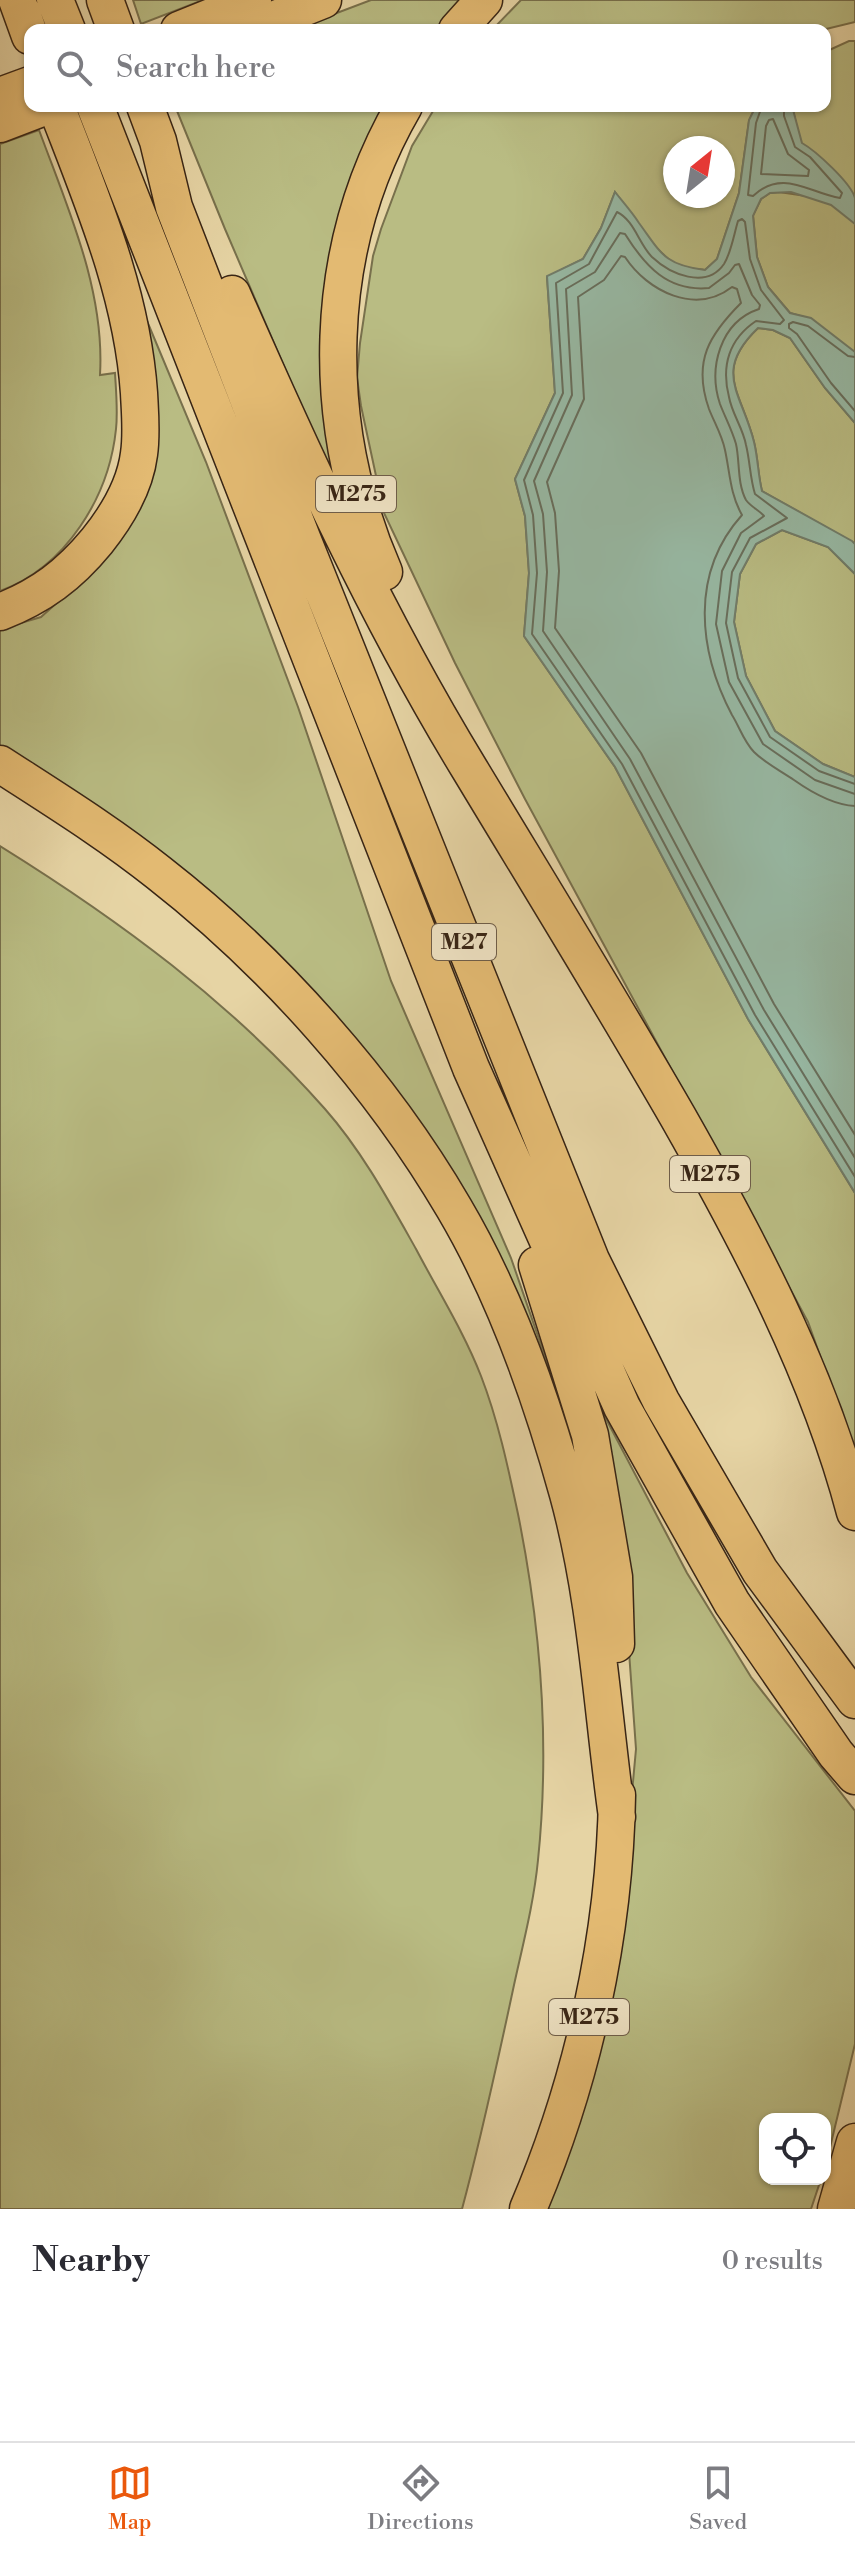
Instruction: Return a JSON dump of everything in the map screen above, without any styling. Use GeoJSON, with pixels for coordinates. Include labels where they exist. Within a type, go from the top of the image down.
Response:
{"type":"FeatureCollection","features":[{"type":"Feature","properties":{"kind":"highway"},"geometry":{"type":"LineString","coordinates":[[17,0],[26,24]]}},
{"type":"Feature","properties":{"kind":"highway"},"geometry":{"type":"LineString","coordinates":[[55,0],[65,24]]}},
{"type":"Feature","properties":{"kind":"highway"},"geometry":{"type":"LineString","coordinates":[[105,0],[114,24]]}},
{"type":"Feature","properties":{"kind":"highway"},"geometry":{"type":"LineString","coordinates":[[194,24],[253,0]]}},
{"type":"Feature","properties":{"kind":"highway"},"geometry":{"type":"LineString","coordinates":[[263,24],[323,0]]}},
{"type":"Feature","properties":{"kind":"highway"},"geometry":{"type":"LineString","coordinates":[[462,24],[484,0]]}},
{"type":"Feature","properties":{"kind":"highway"},"geometry":{"type":"LineString","coordinates":[[0,612],[33,599],[78,565],[112,523],[130,488],[139,455],[141,421],[129,312],[105,235],[30,112]]}},
{"type":"Feature","properties":{"kind":"highway","name":"M27"},"geometry":{"type":"LineString","coordinates":[[97,112],[471,1068],[622,1407],[732,1603],[836,1754],[855,1776]]}},
{"type":"Feature","properties":{"kind":"highway","name":"M27"},"geometry":{"type":"LineString","coordinates":[[147,112],[158,141],[174,207],[302,538],[591,1260],[661,1401],[760,1571],[855,1700]]}},
{"type":"Feature","properties":{"kind":"highway","name":"M275"},"geometry":{"type":"LineString","coordinates":[[401,112],[367,188],[352,236],[342,286],[337,378],[345,450],[362,518],[388,582],[510,813],[524,857],[616,1009],[733,1214],[820,1404],[838,1448],[855,1512]]}},
{"type":"Feature","properties":{"kind":"highway"},"geometry":{"type":"LineString","coordinates":[[158,141],[191,201],[352,557],[467,766],[524,857]]}},
{"type":"Feature","properties":{"kind":"highway","name":"M275"},"geometry":{"type":"LineString","coordinates":[[0,764],[90,822],[159,873],[221,925],[300,1004],[363,1077],[455,1209],[535,1384],[569,1496],[597,1636],[603,1722],[617,1817],[609,1907],[597,1985],[551,2155],[528,2209]]}},
{"type":"Feature","properties":{"kind":"highway"},"geometry":{"type":"LineString","coordinates":[[471,1068],[590,1435],[614,1577],[618,1691],[617,1817]]}},
{"type":"Feature","properties":{"kind":"highway"},"geometry":{"type":"LineString","coordinates":[[836,2209],[855,2142]]}},
{"type":"Feature","properties":{"kind":"green space"},"geometry":{"type":"Polygon","coordinates":[[[133,0],[203,0],[141,24],[133,0]]]}},
{"type":"Feature","properties":{"kind":"green space"},"geometry":{"type":"Polygon","coordinates":[[[371,0],[469,0],[447,24],[308,24],[371,0]]]}},
{"type":"Feature","properties":{"kind":"green space"},"geometry":{"type":"Polygon","coordinates":[[[521,0],[855,0],[855,22],[831,28],[831,24],[498,24],[521,0]]]}},
{"type":"Feature","properties":{"kind":"green space"},"geometry":{"type":"Polygon","coordinates":[[[855,41],[855,375],[811,319],[790,313],[768,287],[757,257],[753,215],[761,199],[770,193],[813,197],[793,112],[831,112],[831,49],[855,41]]]}},
{"type":"Feature","properties":{"kind":"green space"},"geometry":{"type":"Polygon","coordinates":[[[177,112],[389,112],[362,160],[341,499],[177,112]]]}},
{"type":"Feature","properties":{"kind":"green space"},"geometry":{"type":"Polygon","coordinates":[[[432,112],[753,112],[735,205],[735,136],[663,136],[663,208],[734,208],[717,259],[705,270],[682,267],[670,260],[653,243],[615,192],[601,228],[583,259],[547,277],[555,393],[515,479],[525,516],[529,573],[524,636],[615,767],[748,1019],[855,1193],[855,1454],[808,1322],[525,799],[455,663],[384,513],[357,378],[373,256],[412,146],[432,112]]]}},
{"type":"Feature","properties":{"kind":"green space"},"geometry":{"type":"Polygon","coordinates":[[[39,130],[91,281],[100,343],[100,375],[115,373],[116,429],[104,480],[80,526],[45,565],[24,580],[0,591],[0,144],[39,130]]]}},
{"type":"Feature","properties":{"kind":"green space"},"geometry":{"type":"Polygon","coordinates":[[[137,297],[206,462],[298,707],[391,981],[511,1258],[561,1403],[503,1279],[334,1019],[0,749],[0,629],[41,617],[101,563],[142,498],[137,297]]]}},
{"type":"Feature","properties":{"kind":"green space"},"geometry":{"type":"Polygon","coordinates":[[[758,328],[773,330],[790,338],[825,388],[855,423],[855,544],[762,491],[754,442],[734,383],[733,370],[744,343],[758,328]]]}},
{"type":"Feature","properties":{"kind":"green space"},"geometry":{"type":"Polygon","coordinates":[[[782,530],[828,547],[855,574],[855,777],[823,764],[775,731],[746,676],[734,622],[740,574],[756,544],[782,530]]]}},
{"type":"Feature","properties":{"kind":"green space"},"geometry":{"type":"Polygon","coordinates":[[[0,846],[88,903],[213,999],[289,1070],[325,1109],[363,1159],[396,1213],[459,1328],[487,1393],[510,1479],[533,1600],[543,1730],[542,1817],[531,1907],[462,2209],[0,2209],[0,846]]]}},
{"type":"Feature","properties":{"kind":"green space"},"geometry":{"type":"Polygon","coordinates":[[[583,1375],[687,1573],[751,1677],[855,1811],[855,2044],[831,2143],[831,2113],[759,2113],[759,2185],[819,2185],[811,2209],[543,2209],[625,1869],[636,1749],[625,1596],[583,1375]]]}},
{"type":"Feature","properties":{"kind":"water"},"geometry":{"type":"Polygon","coordinates":[[[753,112],[794,112],[802,143],[832,168],[855,198],[855,224],[831,205],[791,192],[770,193],[761,199],[753,216],[757,257],[768,287],[790,313],[811,318],[855,352],[855,423],[825,388],[790,338],[773,330],[758,328],[736,357],[733,370],[734,383],[754,442],[762,491],[855,544],[855,574],[828,547],[782,530],[756,544],[740,574],[734,622],[746,676],[775,731],[823,764],[855,777],[855,1193],[748,1019],[615,767],[524,636],[529,573],[525,516],[515,479],[555,393],[547,276],[583,259],[601,228],[615,192],[665,256],[680,265],[705,270],[717,259],[739,193],[749,120],[753,112]]]}}]}
